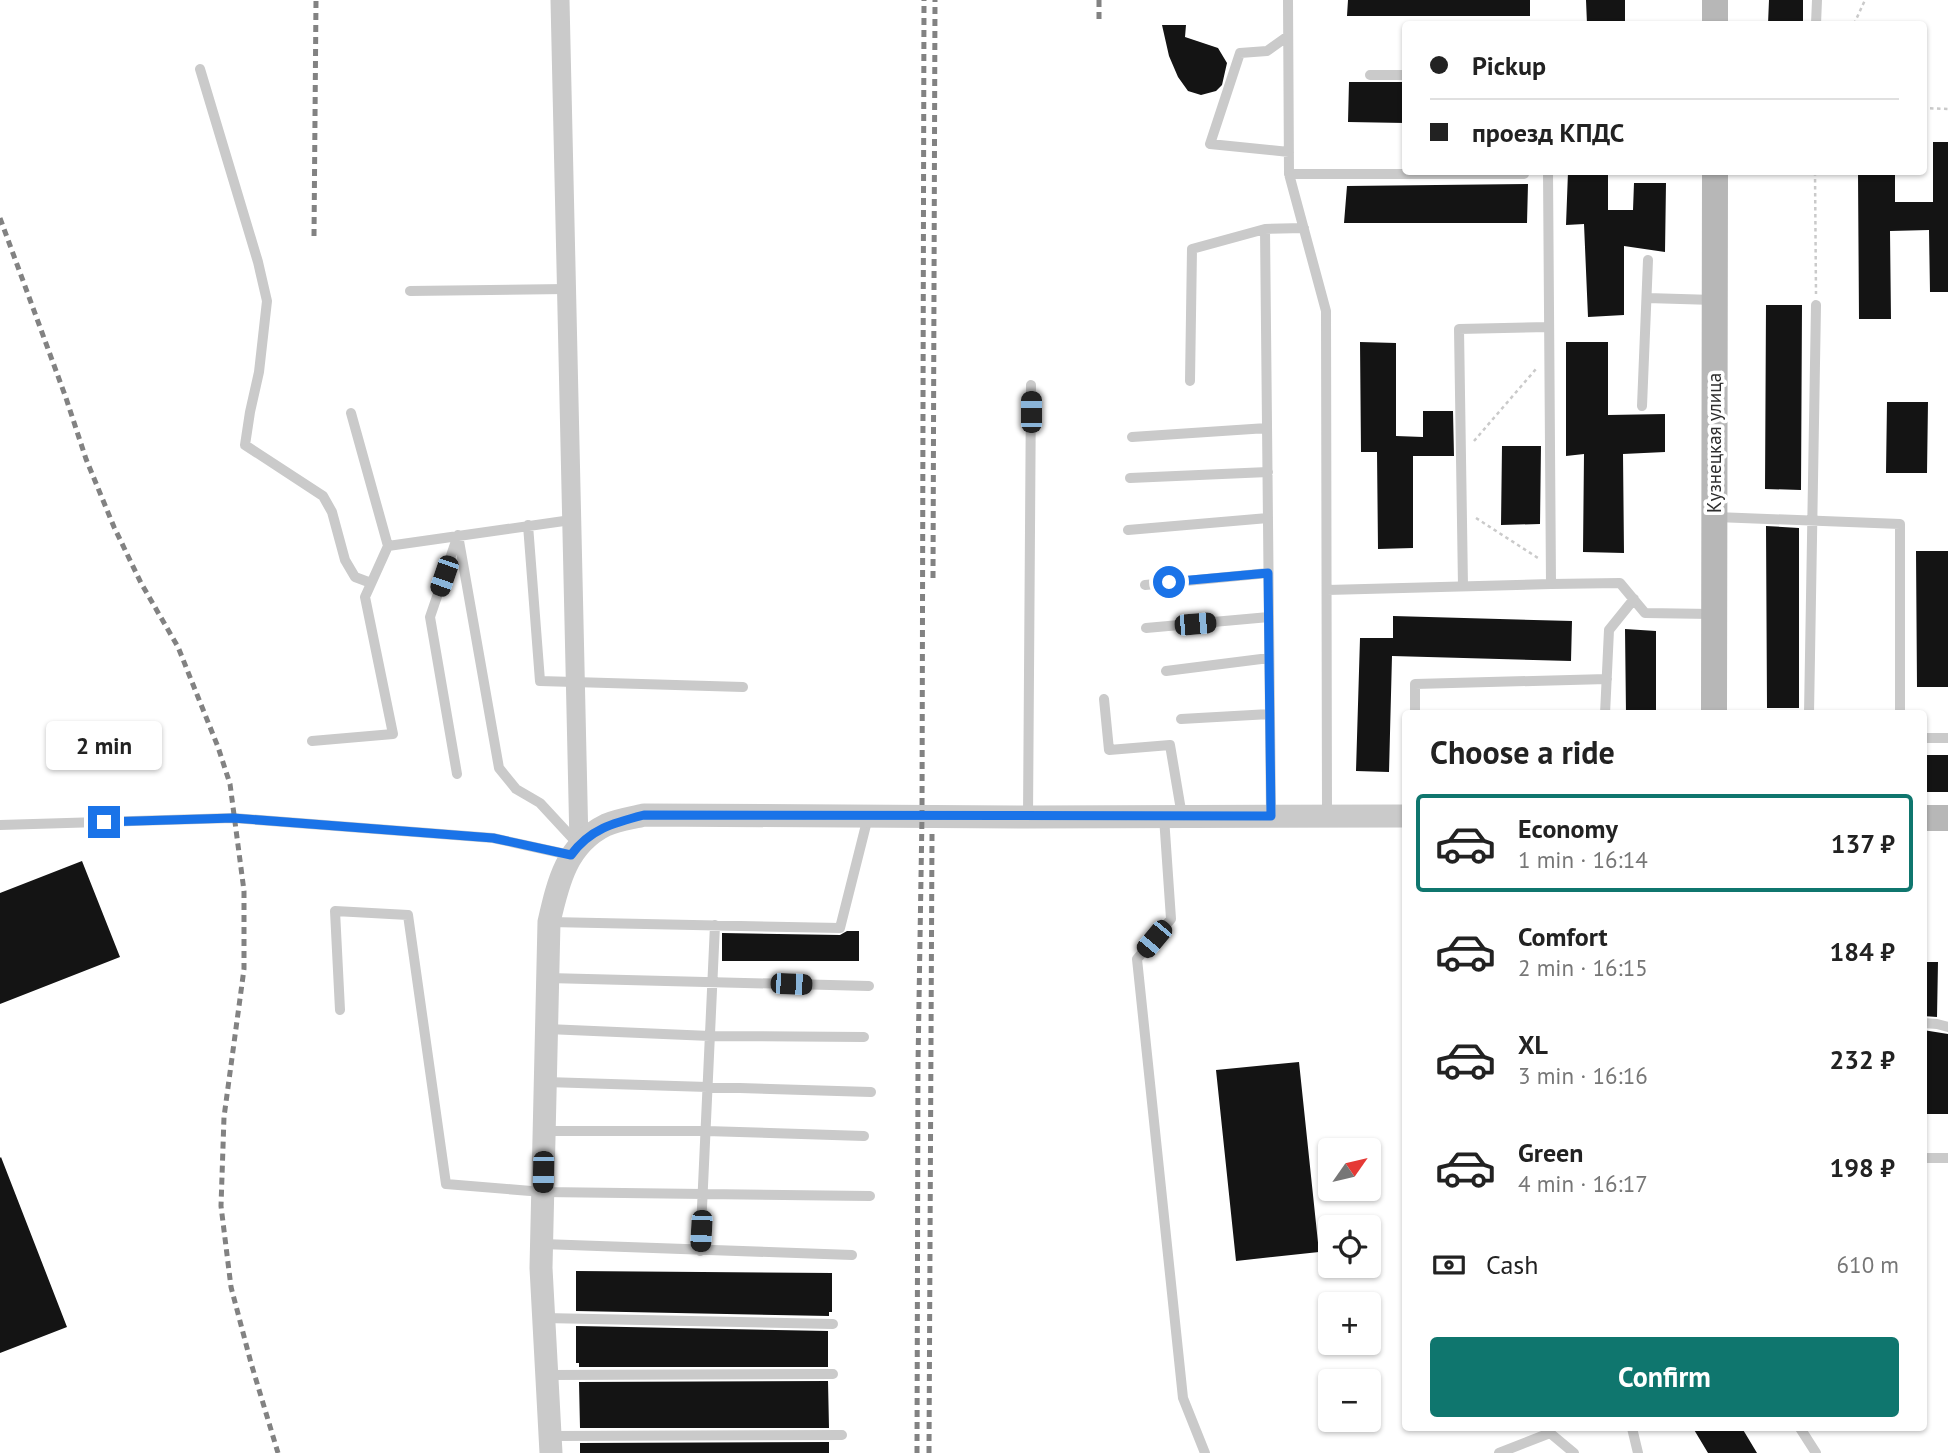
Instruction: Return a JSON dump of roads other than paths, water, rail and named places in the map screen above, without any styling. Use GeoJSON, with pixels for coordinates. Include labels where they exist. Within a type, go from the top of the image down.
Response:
{"type":"FeatureCollection","features":[{"type":"Feature","properties":{"kind":"main road"},"geometry":{"type":"LineString","coordinates":[[1715,0],[1715,21]]}},
{"type":"Feature","properties":{"kind":"main road","name":"Кузнецкая улица"},"geometry":{"type":"LineString","coordinates":[[1714,710],[1715,175]]}},
{"type":"Feature","properties":{"kind":"main road"},"geometry":{"type":"LineString","coordinates":[[1927,818],[1948,818]]}},
{"type":"Feature","properties":{"kind":"street"},"geometry":{"type":"LineString","coordinates":[[560,0],[575,683],[575,850]]}},
{"type":"Feature","properties":{"kind":"street"},"geometry":{"type":"LineString","coordinates":[[551,1444],[542,1244],[549,922],[556,888],[566,862],[575,850],[607,824],[644,815],[1402,816]]}},
{"type":"Feature","properties":{"kind":"lane"},"geometry":{"type":"LineString","coordinates":[[1288,0],[1289,174],[1326,311],[1327,816]]}},
{"type":"Feature","properties":{"kind":"lane"},"geometry":{"type":"LineString","coordinates":[[1816,21],[1817,0]]}},
{"type":"Feature","properties":{"kind":"lane"},"geometry":{"type":"LineString","coordinates":[[1288,36],[1267,51],[1240,53],[1210,144],[1289,152]]}},
{"type":"Feature","properties":{"kind":"lane"},"geometry":{"type":"LineString","coordinates":[[201,69],[267,301],[260,372],[245,445],[323,496],[332,512],[345,560],[355,578],[372,583]]}},
{"type":"Feature","properties":{"kind":"lane"},"geometry":{"type":"LineString","coordinates":[[1370,75],[1402,75]]}},
{"type":"Feature","properties":{"kind":"lane"},"geometry":{"type":"LineString","coordinates":[[1289,174],[1402,174]]}},
{"type":"Feature","properties":{"kind":"lane"},"geometry":{"type":"LineString","coordinates":[[1548,175],[1551,584]]}},
{"type":"Feature","properties":{"kind":"lane"},"geometry":{"type":"LineString","coordinates":[[1190,381],[1192,249],[1265,229],[1304,228]]}},
{"type":"Feature","properties":{"kind":"lane"},"geometry":{"type":"LineString","coordinates":[[1265,229],[1271,816]]}},
{"type":"Feature","properties":{"kind":"lane"},"geometry":{"type":"LineString","coordinates":[[1642,405],[1648,260]]}},
{"type":"Feature","properties":{"kind":"lane"},"geometry":{"type":"LineString","coordinates":[[410,291],[566,289]]}},
{"type":"Feature","properties":{"kind":"lane"},"geometry":{"type":"LineString","coordinates":[[1647,298],[1714,300]]}},
{"type":"Feature","properties":{"kind":"lane"},"geometry":{"type":"LineString","coordinates":[[1809,710],[1816,304]]}},
{"type":"Feature","properties":{"kind":"lane"},"geometry":{"type":"LineString","coordinates":[[1463,586],[1459,329],[1549,327]]}},
{"type":"Feature","properties":{"kind":"lane"},"geometry":{"type":"LineString","coordinates":[[1028,817],[1031,385]]}},
{"type":"Feature","properties":{"kind":"lane"},"geometry":{"type":"LineString","coordinates":[[312,741],[393,734],[365,597],[388,546],[351,413]]}},
{"type":"Feature","properties":{"kind":"lane"},"geometry":{"type":"LineString","coordinates":[[1132,437],[1267,428]]}},
{"type":"Feature","properties":{"kind":"lane"},"geometry":{"type":"LineString","coordinates":[[1130,478],[1268,472]]}},
{"type":"Feature","properties":{"kind":"lane"},"geometry":{"type":"LineString","coordinates":[[1714,517],[1900,524],[1900,710]]}},
{"type":"Feature","properties":{"kind":"lane"},"geometry":{"type":"LineString","coordinates":[[1128,530],[1268,518]]}},
{"type":"Feature","properties":{"kind":"lane"},"geometry":{"type":"LineString","coordinates":[[388,546],[571,520]]}},
{"type":"Feature","properties":{"kind":"lane"},"geometry":{"type":"LineString","coordinates":[[528,525],[540,681],[743,687]]}},
{"type":"Feature","properties":{"kind":"lane"},"geometry":{"type":"LineString","coordinates":[[457,775],[430,617],[458,535]]}},
{"type":"Feature","properties":{"kind":"lane"},"geometry":{"type":"LineString","coordinates":[[458,535],[499,768],[516,789],[540,803],[575,850]]}},
{"type":"Feature","properties":{"kind":"lane"},"geometry":{"type":"LineString","coordinates":[[1144,585],[1268,573]]}},
{"type":"Feature","properties":{"kind":"lane"},"geometry":{"type":"LineString","coordinates":[[1328,590],[1620,583],[1645,613],[1714,614]]}},
{"type":"Feature","properties":{"kind":"lane"},"geometry":{"type":"LineString","coordinates":[[1605,710],[1609,630],[1634,599]]}},
{"type":"Feature","properties":{"kind":"lane"},"geometry":{"type":"LineString","coordinates":[[1146,628],[1269,617]]}},
{"type":"Feature","properties":{"kind":"lane"},"geometry":{"type":"LineString","coordinates":[[1166,671],[1269,658]]}},
{"type":"Feature","properties":{"kind":"lane"},"geometry":{"type":"LineString","coordinates":[[1415,710],[1415,684],[1607,679]]}},
{"type":"Feature","properties":{"kind":"lane"},"geometry":{"type":"LineString","coordinates":[[1104,699],[1110,750],[1170,745],[1173,817],[1171,919],[1137,959],[1183,1398],[1205,1453]]}},
{"type":"Feature","properties":{"kind":"lane"},"geometry":{"type":"LineString","coordinates":[[1181,719],[1270,714]]}},
{"type":"Feature","properties":{"kind":"lane"},"geometry":{"type":"LineString","coordinates":[[1927,738],[1948,738]]}},
{"type":"Feature","properties":{"kind":"lane"},"geometry":{"type":"LineString","coordinates":[[549,922],[840,928],[869,817]]}},
{"type":"Feature","properties":{"kind":"lane"},"geometry":{"type":"LineString","coordinates":[[0,825],[233,818],[493,838],[575,850]]}},
{"type":"Feature","properties":{"kind":"lane"},"geometry":{"type":"LineString","coordinates":[[340,1010],[335,911],[408,915],[446,1184],[543,1192],[870,1196]]}},
{"type":"Feature","properties":{"kind":"lane"},"geometry":{"type":"LineString","coordinates":[[700,1251],[715,925]]}},
{"type":"Feature","properties":{"kind":"lane"},"geometry":{"type":"LineString","coordinates":[[548,978],[869,986]]}},
{"type":"Feature","properties":{"kind":"lane"},"geometry":{"type":"LineString","coordinates":[[1927,1024],[1948,1027]]}},
{"type":"Feature","properties":{"kind":"lane"},"geometry":{"type":"LineString","coordinates":[[547,1029],[864,1037]]}},
{"type":"Feature","properties":{"kind":"lane"},"geometry":{"type":"LineString","coordinates":[[545,1083],[871,1092]]}},
{"type":"Feature","properties":{"kind":"lane"},"geometry":{"type":"LineString","coordinates":[[544,1132],[706,1131],[864,1136]]}},
{"type":"Feature","properties":{"kind":"lane"},"geometry":{"type":"LineString","coordinates":[[1927,1158],[1948,1158]]}},
{"type":"Feature","properties":{"kind":"lane"},"geometry":{"type":"LineString","coordinates":[[542,1244],[852,1255]]}},
{"type":"Feature","properties":{"kind":"lane"},"geometry":{"type":"LineString","coordinates":[[544,1318],[833,1324]]}},
{"type":"Feature","properties":{"kind":"lane"},"geometry":{"type":"LineString","coordinates":[[547,1374],[833,1374]]}},
{"type":"Feature","properties":{"kind":"lane"},"geometry":{"type":"LineString","coordinates":[[1633,1431],[1638,1453]]}},
{"type":"Feature","properties":{"kind":"lane"},"geometry":{"type":"LineString","coordinates":[[1802,1431],[1816,1453]]}},
{"type":"Feature","properties":{"kind":"lane"},"geometry":{"type":"LineString","coordinates":[[1499,1453],[1550,1433],[1574,1453]]}},
{"type":"Feature","properties":{"kind":"lane"},"geometry":{"type":"LineString","coordinates":[[551,1444],[842,1435]]}},
{"type":"Feature","properties":{"kind":"railway"},"geometry":{"type":"LineString","coordinates":[[314,236],[316,0]]}},
{"type":"Feature","properties":{"kind":"railway"},"geometry":{"type":"LineString","coordinates":[[917,1453],[924,0]]}},
{"type":"Feature","properties":{"kind":"railway"},"geometry":{"type":"LineString","coordinates":[[933,578],[935,0]]}},
{"type":"Feature","properties":{"kind":"railway"},"geometry":{"type":"LineString","coordinates":[[1099,0],[1099,19]]}},
{"type":"Feature","properties":{"kind":"railway"},"geometry":{"type":"LineString","coordinates":[[0,218],[86,459],[141,583],[178,647],[230,784],[244,891],[244,969],[224,1117],[221,1206],[231,1287],[278,1453]]}},
{"type":"Feature","properties":{"kind":"railway"},"geometry":{"type":"LineString","coordinates":[[929,1453],[932,834]]}}]}
